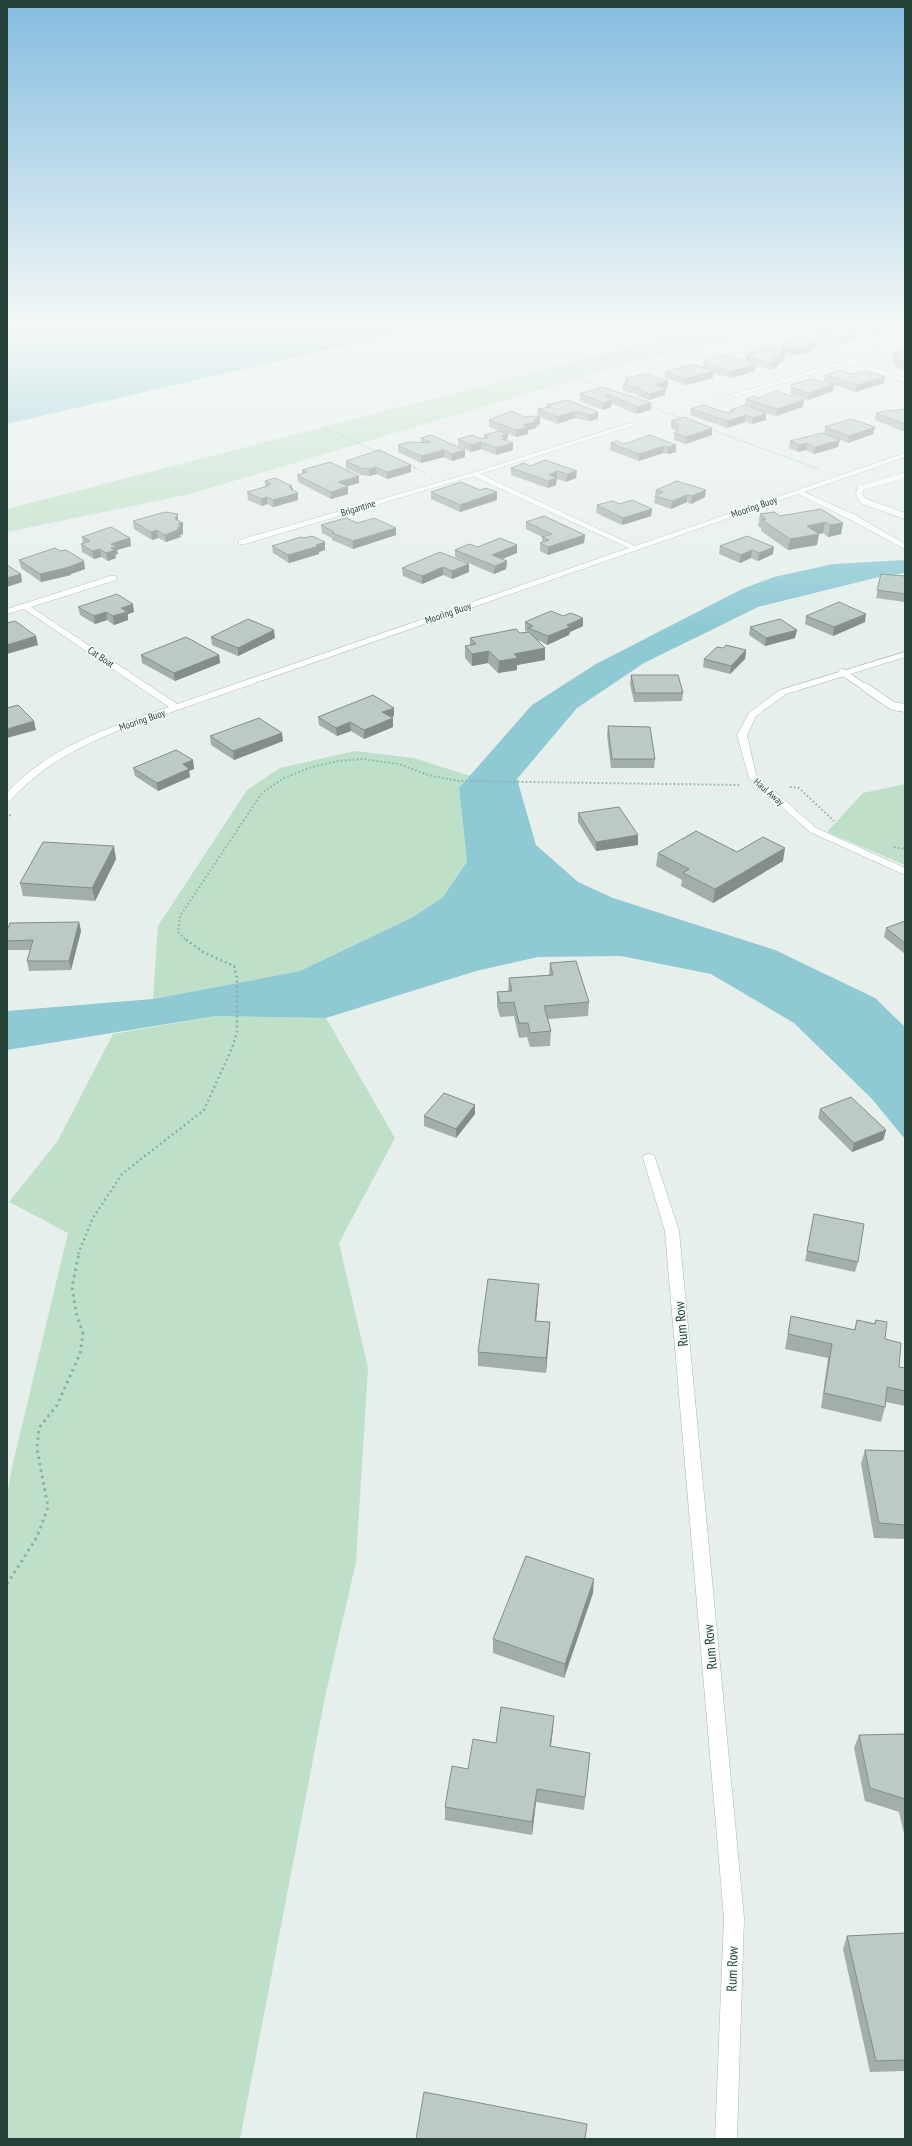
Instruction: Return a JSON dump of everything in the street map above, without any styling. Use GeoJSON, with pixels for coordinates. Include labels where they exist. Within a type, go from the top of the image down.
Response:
{"type":"FeatureCollection","features":[{"type":"Feature","properties":{"kind":"street","name":"Brigantine"},"geometry":{"type":"LineString","coordinates":[[242,542],[474,474],[620,428]]}},
{"type":"Feature","properties":{"kind":"street","name":"Mooring Buoy"},"geometry":{"type":"LineString","coordinates":[[7,799],[25,779],[61,753],[114,729],[905,455]]}},
{"type":"Feature","properties":{"kind":"street"},"geometry":{"type":"LineString","coordinates":[[474,474],[634,548]]}},
{"type":"Feature","properties":{"kind":"street"},"geometry":{"type":"LineString","coordinates":[[798,492],[852,517],[905,547]]}},
{"type":"Feature","properties":{"kind":"street"},"geometry":{"type":"LineString","coordinates":[[7,612],[114,578]]}},
{"type":"Feature","properties":{"kind":"street","name":"Cat Boat"},"geometry":{"type":"LineString","coordinates":[[26,607],[176,708]]}},
{"type":"Feature","properties":{"kind":"street","name":"Haul Away"},"geometry":{"type":"LineString","coordinates":[[905,654],[842,672],[783,692],[752,715],[742,735],[752,776],[813,830],[905,872]]}},
{"type":"Feature","properties":{"kind":"street","name":"Rum Row"},"geometry":{"type":"LineString","coordinates":[[649,1158],[672,1231],[734,1918],[726,2139]]}},
{"type":"Feature","properties":{"kind":"lane"},"geometry":{"type":"LineString","coordinates":[[905,474],[861,487],[859,494],[863,501],[905,516]]}},
{"type":"Feature","properties":{"kind":"lane"},"geometry":{"type":"LineString","coordinates":[[842,672],[893,706],[905,708]]}},
{"type":"Feature","properties":{"kind":"path"},"geometry":{"type":"LineString","coordinates":[[325,428],[384,454]]}},
{"type":"Feature","properties":{"kind":"path"},"geometry":{"type":"LineString","coordinates":[[708,428],[840,477]]}},
{"type":"Feature","properties":{"kind":"path"},"geometry":{"type":"LineString","coordinates":[[405,463],[447,482]]}},
{"type":"Feature","properties":{"kind":"path"},"geometry":{"type":"LineString","coordinates":[[7,1584],[37,1537],[48,1507],[37,1449],[39,1428],[57,1405],[68,1384],[80,1354],[83,1334],[76,1312],[72,1286],[76,1260],[92,1218],[122,1174],[204,1110],[232,1048],[237,1032],[237,978],[234,966],[197,950],[178,932],[180,916],[262,793],[284,778],[309,768],[338,761],[362,759],[399,764],[428,775],[459,781],[778,785],[799,788],[836,822]]}},
{"type":"Feature","properties":{"kind":"path"},"geometry":{"type":"LineString","coordinates":[[890,846],[905,850]]}},
{"type":"Feature","properties":{"kind":"green space"},"geometry":{"type":"Polygon","coordinates":[[[319,428],[411,428],[190,494],[7,532],[7,509],[319,428]]]}},
{"type":"Feature","properties":{"kind":"green space"},"geometry":{"type":"Polygon","coordinates":[[[355,751],[414,758],[470,776],[459,788],[467,860],[443,897],[413,917],[300,971],[153,999],[158,926],[247,790],[280,768],[355,751]]]}},
{"type":"Feature","properties":{"kind":"green space"},"geometry":{"type":"Polygon","coordinates":[[[905,784],[905,865],[827,832],[863,793],[905,784]]]}},
{"type":"Feature","properties":{"kind":"green space"},"geometry":{"type":"Polygon","coordinates":[[[216,1016],[326,1018],[395,1138],[339,1243],[368,1368],[356,1562],[325,1697],[240,2139],[7,2139],[7,1496],[12,1467],[68,1233],[9,1202],[57,1142],[113,1034],[216,1016]]]}},
{"type":"Feature","properties":{"kind":"water"},"geometry":{"type":"Polygon","coordinates":[[[905,560],[905,573],[879,577],[758,607],[644,663],[577,708],[517,779],[536,845],[578,882],[613,898],[775,950],[875,998],[905,1027],[905,1139],[872,1099],[794,1023],[711,974],[621,956],[538,957],[476,971],[326,1018],[216,1016],[7,1050],[7,1011],[153,999],[300,971],[413,917],[443,897],[467,861],[459,788],[532,705],[596,664],[742,589],[774,577],[833,564],[905,560]]]}},
{"type":"Feature","properties":{"kind":"building"},"geometry":{"type":"Polygon","coordinates":[[[511,428],[524,428],[516,430],[511,428]]]}},
{"type":"Feature","properties":{"kind":"building"},"geometry":{"type":"Polygon","coordinates":[[[678,428],[712,428],[686,437],[674,433],[678,428]]]}},
{"type":"Feature","properties":{"kind":"building"},"geometry":{"type":"Polygon","coordinates":[[[828,428],[872,428],[849,436],[828,428]]]}},
{"type":"Feature","properties":{"kind":"building"},"geometry":{"type":"Polygon","coordinates":[[[499,431],[508,434],[502,436],[505,438],[502,439],[513,443],[496,448],[481,442],[471,445],[458,439],[473,435],[481,439],[488,437],[484,435],[499,431]]]}},
{"type":"Feature","properties":{"kind":"building"},"geometry":{"type":"Polygon","coordinates":[[[822,433],[840,440],[815,447],[807,443],[799,445],[790,441],[822,433]]]}},
{"type":"Feature","properties":{"kind":"building"},"geometry":{"type":"Polygon","coordinates":[[[431,435],[465,450],[452,454],[444,450],[421,456],[398,445],[409,442],[429,443],[431,442],[421,438],[431,435]]]}},
{"type":"Feature","properties":{"kind":"building"},"geometry":{"type":"Polygon","coordinates":[[[650,435],[676,445],[668,447],[664,446],[639,454],[611,443],[617,441],[624,444],[650,435]]]}},
{"type":"Feature","properties":{"kind":"building"},"geometry":{"type":"Polygon","coordinates":[[[379,450],[411,465],[387,472],[376,467],[369,469],[361,468],[346,461],[379,450]]]}},
{"type":"Feature","properties":{"kind":"building"},"geometry":{"type":"Polygon","coordinates":[[[545,460],[577,471],[567,474],[557,471],[549,475],[557,478],[548,481],[511,468],[524,463],[530,466],[545,460]]]}},
{"type":"Feature","properties":{"kind":"building"},"geometry":{"type":"Polygon","coordinates":[[[330,462],[359,476],[338,482],[348,486],[331,492],[297,475],[307,472],[302,470],[330,462]]]}},
{"type":"Feature","properties":{"kind":"building"},"geometry":{"type":"Polygon","coordinates":[[[275,478],[292,486],[289,487],[298,493],[273,500],[267,497],[261,499],[247,492],[268,486],[266,485],[271,484],[265,481],[275,478]]]}},
{"type":"Feature","properties":{"kind":"building"},"geometry":{"type":"Polygon","coordinates":[[[677,481],[706,490],[692,496],[687,495],[672,501],[655,496],[663,492],[656,490],[677,481]]]}},
{"type":"Feature","properties":{"kind":"building"},"geometry":{"type":"Polygon","coordinates":[[[461,482],[480,490],[486,488],[497,492],[460,505],[431,492],[461,482]]]}},
{"type":"Feature","properties":{"kind":"building"},"geometry":{"type":"Polygon","coordinates":[[[632,500],[652,509],[623,518],[597,505],[613,501],[619,504],[632,500]]]}},
{"type":"Feature","properties":{"kind":"building"},"geometry":{"type":"Polygon","coordinates":[[[821,509],[843,523],[830,525],[825,522],[807,526],[819,534],[790,539],[762,520],[766,519],[760,514],[774,512],[780,516],[821,509]]]}},
{"type":"Feature","properties":{"kind":"building"},"geometry":{"type":"Polygon","coordinates":[[[165,512],[178,514],[175,519],[183,523],[178,524],[182,526],[177,528],[180,529],[165,535],[157,530],[151,532],[133,521],[165,512]]]}},
{"type":"Feature","properties":{"kind":"building"},"geometry":{"type":"Polygon","coordinates":[[[544,516],[585,535],[548,547],[540,543],[549,540],[542,537],[552,534],[526,522],[544,516]]]}},
{"type":"Feature","properties":{"kind":"building"},"geometry":{"type":"Polygon","coordinates":[[[346,518],[358,523],[374,518],[396,528],[353,541],[332,533],[334,532],[321,525],[346,518]]]}},
{"type":"Feature","properties":{"kind":"building"},"geometry":{"type":"Polygon","coordinates":[[[111,527],[130,538],[111,544],[117,547],[111,548],[115,550],[106,553],[100,549],[92,551],[81,544],[90,541],[82,537],[111,527]]]}},
{"type":"Feature","properties":{"kind":"building"},"geometry":{"type":"Polygon","coordinates":[[[312,536],[325,542],[316,545],[319,546],[288,555],[272,546],[301,537],[304,538],[312,536]]]}},
{"type":"Feature","properties":{"kind":"building"},"geometry":{"type":"Polygon","coordinates":[[[747,536],[774,547],[759,553],[752,550],[741,555],[720,546],[747,536]]]}},
{"type":"Feature","properties":{"kind":"building"},"geometry":{"type":"Polygon","coordinates":[[[500,538],[517,545],[492,555],[507,561],[495,566],[455,550],[469,544],[478,547],[500,538]]]}},
{"type":"Feature","properties":{"kind":"building"},"geometry":{"type":"Polygon","coordinates":[[[55,548],[60,551],[66,550],[84,561],[70,567],[40,574],[19,560],[55,548]]]}},
{"type":"Feature","properties":{"kind":"building"},"geometry":{"type":"Polygon","coordinates":[[[440,552],[469,564],[452,571],[443,567],[422,576],[402,568],[440,552]]]}},
{"type":"Feature","properties":{"kind":"building"},"geometry":{"type":"Polygon","coordinates":[[[7,565],[21,574],[7,578],[7,565]]]}},
{"type":"Feature","properties":{"kind":"building"},"geometry":{"type":"Polygon","coordinates":[[[881,574],[905,576],[905,594],[877,590],[881,574]]]}},
{"type":"Feature","properties":{"kind":"building"},"geometry":{"type":"Polygon","coordinates":[[[117,594],[133,604],[121,608],[127,612],[113,616],[106,612],[94,616],[78,607],[117,594]]]}},
{"type":"Feature","properties":{"kind":"building"},"geometry":{"type":"Polygon","coordinates":[[[839,602],[866,614],[834,627],[806,616],[839,602]]]}},
{"type":"Feature","properties":{"kind":"building"},"geometry":{"type":"Polygon","coordinates":[[[551,611],[563,616],[571,613],[583,618],[567,625],[570,627],[548,636],[528,628],[533,626],[525,622],[551,611]]]}},
{"type":"Feature","properties":{"kind":"building"},"geometry":{"type":"Polygon","coordinates":[[[248,619],[274,630],[238,648],[211,637],[248,619]]]}},
{"type":"Feature","properties":{"kind":"building"},"geometry":{"type":"Polygon","coordinates":[[[780,619],[797,630],[766,638],[750,627],[780,619]]]}},
{"type":"Feature","properties":{"kind":"building"},"geometry":{"type":"Polygon","coordinates":[[[15,621],[36,636],[7,645],[7,623],[15,621]]]}},
{"type":"Feature","properties":{"kind":"building"},"geometry":{"type":"Polygon","coordinates":[[[516,629],[520,633],[529,632],[545,648],[514,654],[518,658],[499,661],[489,651],[472,654],[465,646],[476,644],[470,638],[516,629]]]}},
{"type":"Feature","properties":{"kind":"building"},"geometry":{"type":"Polygon","coordinates":[[[186,637],[219,655],[174,673],[141,655],[186,637]]]}},
{"type":"Feature","properties":{"kind":"building"},"geometry":{"type":"Polygon","coordinates":[[[726,645],[746,650],[731,666],[704,659],[717,647],[723,648],[726,645]]]}},
{"type":"Feature","properties":{"kind":"building"},"geometry":{"type":"Polygon","coordinates":[[[631,675],[678,675],[683,693],[635,693],[631,675]]]}},
{"type":"Feature","properties":{"kind":"building"},"geometry":{"type":"Polygon","coordinates":[[[373,695],[394,708],[382,712],[393,718],[364,730],[350,722],[336,728],[318,717],[373,695]]]}},
{"type":"Feature","properties":{"kind":"building"},"geometry":{"type":"Polygon","coordinates":[[[18,705],[34,721],[7,729],[7,708],[18,705]]]}},
{"type":"Feature","properties":{"kind":"building"},"geometry":{"type":"Polygon","coordinates":[[[259,718],[282,733],[233,751],[210,736],[259,718]]]}},
{"type":"Feature","properties":{"kind":"building"},"geometry":{"type":"Polygon","coordinates":[[[608,726],[650,727],[655,759],[612,759],[608,726]]]}},
{"type":"Feature","properties":{"kind":"building"},"geometry":{"type":"Polygon","coordinates":[[[176,750],[193,760],[183,764],[189,769],[157,783],[133,768],[176,750]]]}},
{"type":"Feature","properties":{"kind":"building"},"geometry":{"type":"Polygon","coordinates":[[[619,807],[638,835],[596,842],[578,813],[619,807]]]}},
{"type":"Feature","properties":{"kind":"building"},"geometry":{"type":"Polygon","coordinates":[[[696,831],[737,852],[763,837],[785,848],[715,889],[683,873],[689,869],[658,853],[696,831]]]}},
{"type":"Feature","properties":{"kind":"building"},"geometry":{"type":"Polygon","coordinates":[[[43,842],[114,846],[92,888],[20,883],[43,842]]]}},
{"type":"Feature","properties":{"kind":"building"},"geometry":{"type":"Polygon","coordinates":[[[905,921],[905,943],[886,928],[905,921]]]}},
{"type":"Feature","properties":{"kind":"building"},"geometry":{"type":"Polygon","coordinates":[[[79,922],[69,961],[27,961],[33,940],[7,941],[7,931],[10,923],[79,922]]]}},
{"type":"Feature","properties":{"kind":"building"},"geometry":{"type":"Polygon","coordinates":[[[576,961],[589,1002],[544,1006],[551,1031],[530,1033],[528,1023],[519,1023],[514,1002],[500,1003],[497,992],[512,991],[509,978],[553,975],[550,963],[576,961]]]}},
{"type":"Feature","properties":{"kind":"building"},"geometry":{"type":"Polygon","coordinates":[[[444,1093],[475,1105],[456,1129],[424,1116],[444,1093]]]}},
{"type":"Feature","properties":{"kind":"building"},"geometry":{"type":"Polygon","coordinates":[[[851,1097],[886,1130],[854,1143],[820,1109],[851,1097]]]}},
{"type":"Feature","properties":{"kind":"building"},"geometry":{"type":"Polygon","coordinates":[[[814,1214],[864,1224],[858,1262],[807,1251],[814,1214]]]}},
{"type":"Feature","properties":{"kind":"building"},"geometry":{"type":"Polygon","coordinates":[[[488,1279],[539,1284],[535,1321],[550,1322],[546,1358],[478,1352],[488,1279]]]}},
{"type":"Feature","properties":{"kind":"building"},"geometry":{"type":"Polygon","coordinates":[[[791,1316],[855,1330],[857,1320],[875,1324],[876,1320],[887,1322],[885,1339],[901,1343],[899,1367],[905,1368],[905,1391],[887,1387],[885,1407],[824,1393],[832,1344],[788,1334],[791,1316]]]}},
{"type":"Feature","properties":{"kind":"building"},"geometry":{"type":"Polygon","coordinates":[[[865,1450],[905,1451],[905,1525],[879,1523],[865,1450]]]}},
{"type":"Feature","properties":{"kind":"building"},"geometry":{"type":"Polygon","coordinates":[[[526,1556],[594,1579],[565,1664],[493,1639],[526,1556]]]}},
{"type":"Feature","properties":{"kind":"building"},"geometry":{"type":"Polygon","coordinates":[[[501,1707],[554,1716],[550,1746],[590,1753],[585,1797],[537,1789],[532,1822],[445,1807],[452,1766],[468,1769],[473,1739],[496,1743],[501,1707]]]}},
{"type":"Feature","properties":{"kind":"building"},"geometry":{"type":"Polygon","coordinates":[[[905,1734],[905,1799],[870,1788],[859,1735],[905,1734]]]}},
{"type":"Feature","properties":{"kind":"building"},"geometry":{"type":"Polygon","coordinates":[[[905,1933],[905,2060],[876,2061],[847,1936],[905,1933]]]}},
{"type":"Feature","properties":{"kind":"building"},"geometry":{"type":"Polygon","coordinates":[[[424,2092],[587,2124],[585,2139],[416,2139],[424,2092]]]}}]}
